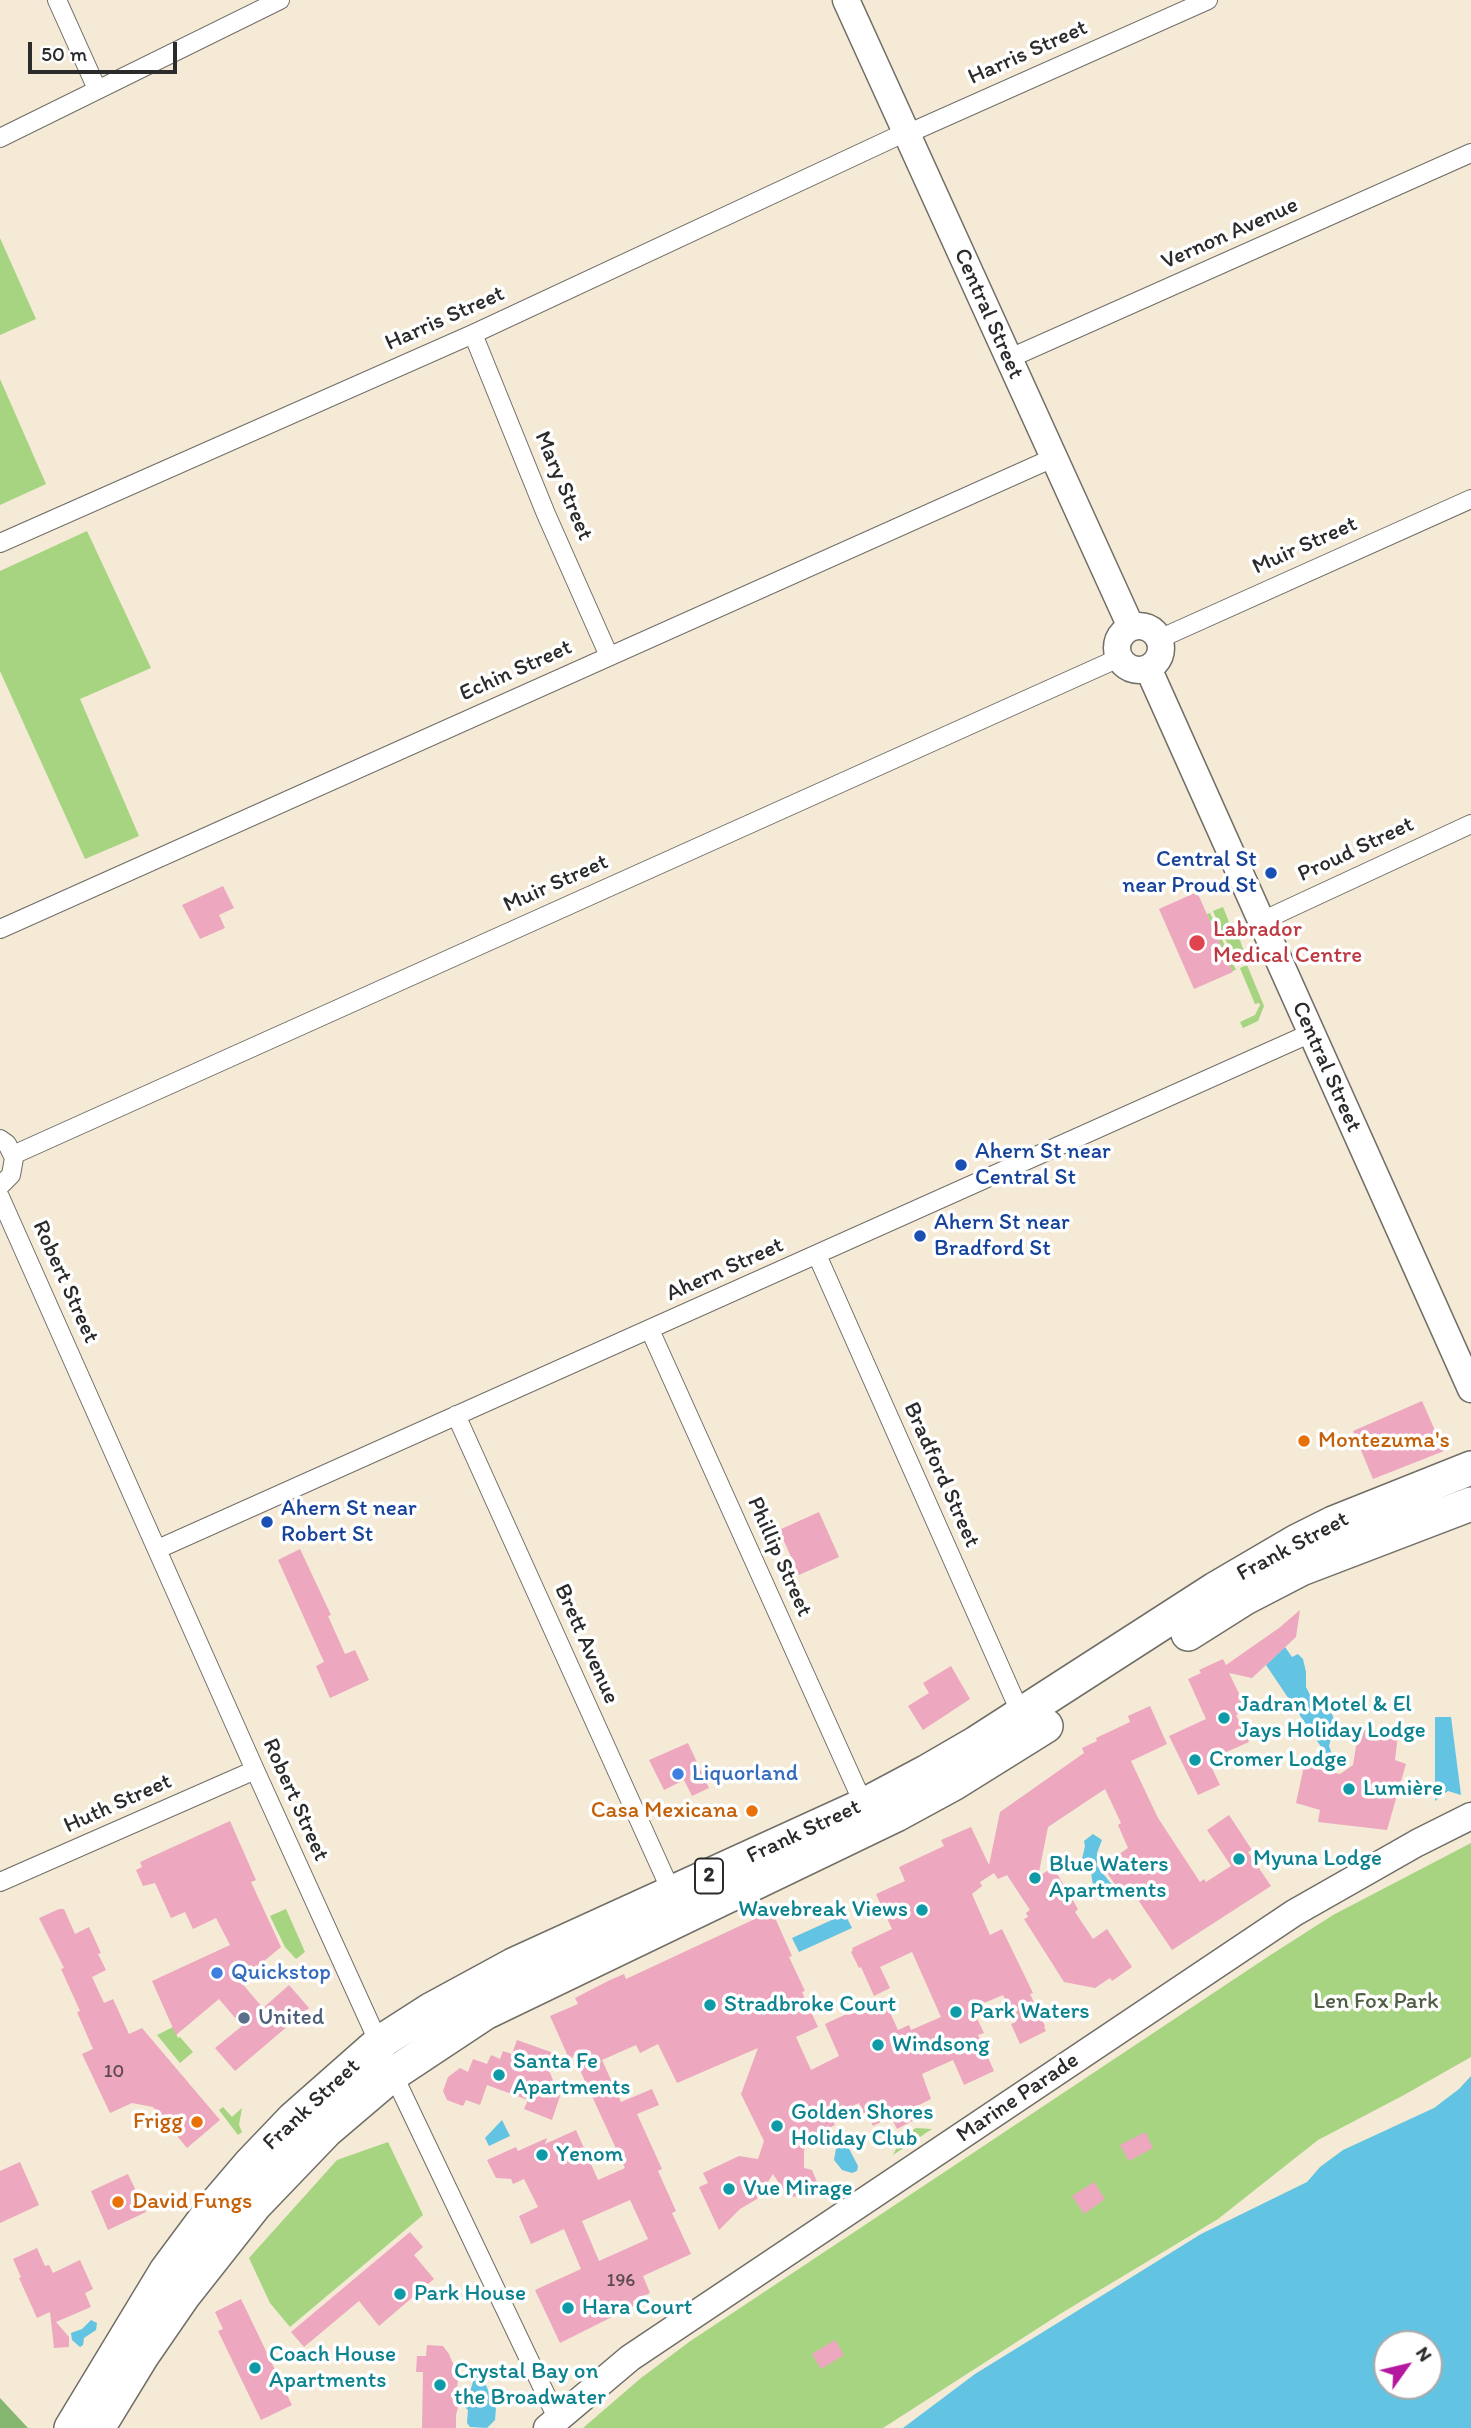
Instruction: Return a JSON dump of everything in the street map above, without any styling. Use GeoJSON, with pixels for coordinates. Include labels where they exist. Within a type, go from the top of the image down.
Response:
{"type":"FeatureCollection","features":[{"type":"Feature","properties":{"kind":"highway","name":"Frank Street"},"geometry":{"type":"LineString","coordinates":[[71,2428],[166,2271],[215,2205],[294,2118],[379,2043],[432,2009],[513,1965],[864,1805],[926,1772],[1215,1589],[1297,1541],[1333,1523],[1471,1468]]}},
{"type":"Feature","properties":{"kind":"highway","name":"Frank Street"},"geometry":{"type":"LineString","coordinates":[[98,2428],[142,2356],[184,2295],[255,2205],[326,2131],[393,2074],[485,2013],[841,1842],[954,1784],[1213,1618],[1276,1581],[1325,1559],[1471,1504]]}},
{"type":"Feature","properties":{"kind":"main road","name":"Central Street"},"geometry":{"type":"LineString","coordinates":[[846,0],[1131,627]]}},
{"type":"Feature","properties":{"kind":"main road"},"geometry":{"type":"LineString","coordinates":[[1131,627],[1148,628],[1158,639],[1158,658],[1147,668],[1128,667],[1119,658],[1119,638],[1131,627]]}},
{"type":"Feature","properties":{"kind":"main road","name":"Central Street"},"geometry":{"type":"LineString","coordinates":[[1147,668],[1471,1389]]}},
{"type":"Feature","properties":{"kind":"main road","name":"Marine Parade"},"geometry":{"type":"LineString","coordinates":[[552,2423],[630,2358],[1294,1913],[1417,1843],[1471,1816]]}},
{"type":"Feature","properties":{"kind":"street"},"geometry":{"type":"LineString","coordinates":[[57,0],[97,89]]}},
{"type":"Feature","properties":{"kind":"street"},"geometry":{"type":"LineString","coordinates":[[0,138],[280,0]]}},
{"type":"Feature","properties":{"kind":"street","name":"Harris Street"},"geometry":{"type":"LineString","coordinates":[[0,543],[474,334],[906,133],[1208,0]]}},
{"type":"Feature","properties":{"kind":"street","name":"Vernon Avenue"},"geometry":{"type":"LineString","coordinates":[[1009,359],[1471,153]]}},
{"type":"Feature","properties":{"kind":"street","name":"Mary Street"},"geometry":{"type":"LineString","coordinates":[[474,334],[546,514],[609,656]]}},
{"type":"Feature","properties":{"kind":"street","name":"Echin Street"},"geometry":{"type":"LineString","coordinates":[[0,929],[1053,458]]}},
{"type":"Feature","properties":{"kind":"street","name":"Muir Street"},"geometry":{"type":"LineString","coordinates":[[1158,639],[1471,499]]}},
{"type":"Feature","properties":{"kind":"street","name":"Muir Street"},"geometry":{"type":"LineString","coordinates":[[13,1155],[1119,658]]}},
{"type":"Feature","properties":{"kind":"street","name":"Proud Street"},"geometry":{"type":"LineString","coordinates":[[1262,920],[1471,824]]}},
{"type":"Feature","properties":{"kind":"street","name":"Ahern Street"},"geometry":{"type":"LineString","coordinates":[[158,1549],[1311,1033]]}},
{"type":"Feature","properties":{"kind":"street"},"geometry":{"type":"LineString","coordinates":[[0,1139],[7,1144],[13,1155],[14,1167],[11,1175],[0,1186]]}},
{"type":"Feature","properties":{"kind":"street","name":"Robert Street"},"geometry":{"type":"LineString","coordinates":[[0,1197],[255,1770],[552,2423]]}},
{"type":"Feature","properties":{"kind":"street","name":"Bradford Street"},"geometry":{"type":"LineString","coordinates":[[817,1255],[1021,1714]]}},
{"type":"Feature","properties":{"kind":"street","name":"Phillip Street"},"geometry":{"type":"LineString","coordinates":[[650,1330],[864,1805]]}},
{"type":"Feature","properties":{"kind":"street","name":"Brett Avenue"},"geometry":{"type":"LineString","coordinates":[[456,1415],[672,1893]]}},
{"type":"Feature","properties":{"kind":"street","name":"Huth Street"},"geometry":{"type":"LineString","coordinates":[[0,1882],[255,1770]]}},
{"type":"Feature","properties":{"kind":"green space"},"geometry":{"type":"Polygon","coordinates":[[[0,238],[36,319],[0,335],[0,238]]]}},
{"type":"Feature","properties":{"kind":"green space"},"geometry":{"type":"Polygon","coordinates":[[[0,379],[46,484],[0,505],[0,379]]]}},
{"type":"Feature","properties":{"kind":"green space"},"geometry":{"type":"Polygon","coordinates":[[[87,531],[151,668],[80,699],[139,836],[85,859],[0,671],[0,571],[87,531]]]}},
{"type":"Feature","properties":{"kind":"green space"},"geometry":{"type":"Polygon","coordinates":[[[1223,907],[1234,935],[1238,934],[1246,958],[1236,963],[1213,911],[1223,907]]]}},
{"type":"Feature","properties":{"kind":"green space"},"geometry":{"type":"Polygon","coordinates":[[[1210,913],[1236,970],[1232,971],[1207,914],[1210,913]]]}},
{"type":"Feature","properties":{"kind":"green space"},"geometry":{"type":"Polygon","coordinates":[[[1247,965],[1264,1006],[1258,1021],[1243,1028],[1240,1022],[1255,1015],[1260,1005],[1255,1004],[1240,968],[1247,965]]]}},
{"type":"Feature","properties":{"kind":"green space","name":"Len Fox Park"},"geometry":{"type":"Polygon","coordinates":[[[1471,1843],[1471,2057],[1318,2140],[1218,2219],[1060,2314],[883,2428],[583,2428],[641,2378],[689,2342],[1269,1956],[1333,1915],[1471,1843]]]}},
{"type":"Feature","properties":{"kind":"green space"},"geometry":{"type":"Polygon","coordinates":[[[286,1909],[305,1952],[296,1959],[285,1947],[270,1916],[286,1909]]]}},
{"type":"Feature","properties":{"kind":"green space"},"geometry":{"type":"Polygon","coordinates":[[[173,2027],[178,2038],[193,2052],[180,2063],[157,2035],[173,2027]]]}},
{"type":"Feature","properties":{"kind":"green space"},"geometry":{"type":"Polygon","coordinates":[[[223,2107],[232,2117],[242,2108],[239,2125],[242,2132],[238,2135],[219,2110],[223,2107]]]}},
{"type":"Feature","properties":{"kind":"green space"},"geometry":{"type":"Polygon","coordinates":[[[916,2128],[932,2129],[893,2155],[903,2135],[916,2128]]]}},
{"type":"Feature","properties":{"kind":"green space"},"geometry":{"type":"Polygon","coordinates":[[[388,2142],[423,2215],[290,2327],[270,2303],[249,2258],[337,2160],[388,2142]]]}},
{"type":"Feature","properties":{"kind":"green space"},"geometry":{"type":"Polygon","coordinates":[[[0,2398],[28,2428],[0,2428],[0,2398]]]}},
{"type":"Feature","properties":{"kind":"water"},"geometry":{"type":"Polygon","coordinates":[[[1285,1647],[1292,1657],[1298,1654],[1303,1659],[1306,1687],[1311,1697],[1327,1707],[1333,1716],[1334,1728],[1329,1746],[1333,1757],[1330,1760],[1266,1665],[1285,1647]]]}},
{"type":"Feature","properties":{"kind":"water"},"geometry":{"type":"Polygon","coordinates":[[[1435,1717],[1451,1717],[1461,1795],[1448,1791],[1435,1801],[1435,1717]]]}},
{"type":"Feature","properties":{"kind":"water"},"geometry":{"type":"Polygon","coordinates":[[[1093,1834],[1102,1840],[1097,1853],[1097,1866],[1113,1886],[1111,1893],[1105,1897],[1094,1891],[1091,1873],[1082,1859],[1084,1841],[1093,1834]]]}},
{"type":"Feature","properties":{"kind":"water"},"geometry":{"type":"Polygon","coordinates":[[[845,1914],[852,1928],[799,1952],[792,1938],[845,1914]]]}},
{"type":"Feature","properties":{"kind":"water"},"geometry":{"type":"Polygon","coordinates":[[[1471,2076],[1471,2428],[903,2428],[975,2374],[1201,2234],[1307,2182],[1320,2167],[1343,2150],[1434,2108],[1471,2076]]]}},
{"type":"Feature","properties":{"kind":"water"},"geometry":{"type":"Polygon","coordinates":[[[502,2120],[510,2136],[489,2146],[485,2138],[502,2120]]]}},
{"type":"Feature","properties":{"kind":"water"},"geometry":{"type":"Polygon","coordinates":[[[844,2139],[858,2166],[857,2171],[852,2173],[842,2170],[834,2160],[837,2143],[844,2139]]]}},
{"type":"Feature","properties":{"kind":"water"},"geometry":{"type":"Polygon","coordinates":[[[91,2320],[97,2323],[96,2330],[84,2338],[80,2347],[72,2340],[71,2333],[82,2329],[91,2320]]]}},
{"type":"Feature","properties":{"kind":"water"},"geometry":{"type":"Polygon","coordinates":[[[476,2371],[480,2372],[496,2408],[495,2420],[487,2428],[470,2427],[467,2423],[468,2410],[463,2405],[468,2399],[476,2371]]]}},
{"type":"Feature","properties":{"kind":"building"},"geometry":{"type":"Polygon","coordinates":[[[223,886],[234,908],[219,915],[225,928],[200,939],[182,905],[223,886]]]}},
{"type":"Feature","properties":{"kind":"building","name":"Labrador Medical Centre"},"geometry":{"type":"Polygon","coordinates":[[[1197,892],[1233,972],[1194,989],[1159,909],[1197,892]]]}},
{"type":"Feature","properties":{"kind":"building"},"geometry":{"type":"Polygon","coordinates":[[[1422,1401],[1444,1451],[1373,1479],[1353,1431],[1422,1401]]]}},
{"type":"Feature","properties":{"kind":"building"},"geometry":{"type":"Polygon","coordinates":[[[819,1512],[839,1557],[799,1575],[779,1530],[819,1512]]]}},
{"type":"Feature","properties":{"kind":"building"},"geometry":{"type":"Polygon","coordinates":[[[300,1549],[331,1615],[328,1616],[345,1654],[355,1650],[369,1680],[330,1698],[316,1666],[324,1662],[278,1560],[300,1549]]]}},
{"type":"Feature","properties":{"kind":"building"},"geometry":{"type":"Polygon","coordinates":[[[1300,1610],[1296,1637],[1252,1678],[1229,1673],[1247,1710],[1236,1715],[1249,1742],[1208,1760],[1220,1785],[1198,1795],[1169,1736],[1206,1719],[1188,1679],[1201,1673],[1199,1670],[1223,1659],[1226,1665],[1300,1610]]]}},
{"type":"Feature","properties":{"kind":"building"},"geometry":{"type":"Polygon","coordinates":[[[951,1666],[970,1699],[923,1730],[908,1706],[929,1693],[923,1683],[951,1666]]]}},
{"type":"Feature","properties":{"kind":"building"},"geometry":{"type":"Polygon","coordinates":[[[1150,1706],[1167,1744],[1131,1761],[1158,1818],[1200,1882],[1204,1879],[1206,1882],[1231,1866],[1207,1830],[1229,1815],[1252,1850],[1248,1852],[1271,1886],[1172,1950],[1132,1891],[1124,1897],[1102,1866],[1128,1848],[1118,1825],[1121,1823],[1105,1789],[1048,1827],[1038,1877],[1053,1867],[1078,1909],[1075,1912],[1093,1939],[1107,1929],[1132,1967],[1112,1981],[1110,1978],[1095,1988],[1064,1982],[1024,1919],[1028,1917],[1026,1913],[1030,1910],[1007,1875],[998,1879],[994,1873],[980,1882],[982,1886],[972,1894],[990,1935],[1002,1929],[1033,1993],[1030,1994],[1046,2031],[1020,2044],[1011,2024],[1016,2022],[1003,1995],[972,2008],[984,2033],[978,2035],[994,2071],[964,2085],[953,2060],[922,2074],[931,2099],[911,2109],[916,2119],[897,2129],[891,2117],[873,2126],[870,2119],[867,2121],[859,2103],[830,2116],[835,2125],[808,2139],[804,2151],[804,2168],[812,2170],[817,2182],[807,2187],[801,2196],[791,2197],[773,2174],[757,2199],[740,2209],[719,2230],[699,2187],[708,2183],[703,2173],[739,2156],[758,2159],[764,2141],[741,2094],[758,2048],[677,2083],[658,2044],[640,2053],[636,2045],[602,2060],[621,2102],[652,2089],[659,2105],[637,2114],[662,2169],[658,2171],[676,2211],[672,2213],[691,2254],[643,2276],[650,2293],[633,2301],[634,2306],[560,2343],[535,2290],[581,2269],[564,2229],[531,2244],[519,2216],[538,2207],[524,2179],[513,2184],[511,2179],[496,2178],[487,2160],[516,2147],[518,2151],[547,2138],[545,2144],[576,2130],[598,2180],[625,2168],[573,2055],[571,2063],[550,2016],[578,2004],[575,1998],[610,1980],[624,1974],[626,1979],[772,1911],[818,2027],[796,2037],[811,2070],[839,2056],[825,2024],[883,1997],[898,2030],[909,2025],[911,2030],[941,2017],[912,1952],[880,1967],[890,1988],[874,1996],[861,1967],[859,1968],[851,1952],[852,1948],[892,1929],[876,1894],[905,1881],[899,1867],[944,1846],[941,1840],[971,1827],[989,1865],[1000,1812],[1084,1753],[1082,1748],[1097,1741],[1096,1738],[1130,1722],[1128,1716],[1150,1706]],[[630,2200],[582,2221],[599,2261],[648,2239],[630,2200]]]}},
{"type":"Feature","properties":{"kind":"building","name":"Lumière"},"geometry":{"type":"Polygon","coordinates":[[[1359,1728],[1398,1735],[1395,1760],[1406,1764],[1387,1830],[1318,1822],[1320,1810],[1296,1803],[1304,1766],[1340,1774],[1353,1765],[1359,1728]]]}},
{"type":"Feature","properties":{"kind":"building"},"geometry":{"type":"Polygon","coordinates":[[[688,1743],[709,1788],[692,1796],[684,1780],[664,1790],[649,1760],[688,1743]]]}},
{"type":"Feature","properties":{"kind":"building"},"geometry":{"type":"Polygon","coordinates":[[[230,1821],[256,1880],[251,1882],[281,1947],[240,1981],[263,2008],[289,1985],[309,2008],[235,2071],[215,2048],[242,2026],[219,1999],[176,2035],[152,1981],[230,1945],[216,1918],[193,1929],[185,1912],[171,1918],[155,1883],[143,1886],[136,1870],[142,1867],[140,1862],[230,1821]]]}},
{"type":"Feature","properties":{"kind":"building"},"geometry":{"type":"Polygon","coordinates":[[[64,1909],[75,1934],[89,1927],[106,1970],[92,1977],[104,2003],[113,1999],[129,2034],[142,2028],[220,2120],[187,2148],[153,2107],[132,2103],[110,2113],[82,2054],[93,2049],[77,2012],[80,2011],[61,1969],[64,1968],[39,1918],[64,1909]]]}},
{"type":"Feature","properties":{"kind":"building","name":"Santa Fe Apartments"},"geometry":{"type":"Polygon","coordinates":[[[517,2040],[562,2056],[546,2064],[560,2096],[552,2120],[524,2109],[528,2100],[487,2085],[480,2105],[466,2100],[463,2106],[447,2100],[443,2091],[448,2077],[460,2068],[468,2072],[473,2059],[487,2064],[491,2055],[500,2059],[503,2051],[512,2054],[517,2040]]]}},
{"type":"Feature","properties":{"kind":"building"},"geometry":{"type":"Polygon","coordinates":[[[1145,2132],[1153,2148],[1129,2161],[1120,2145],[1145,2132]]]}},
{"type":"Feature","properties":{"kind":"building"},"geometry":{"type":"Polygon","coordinates":[[[20,2162],[39,2205],[0,2223],[0,2171],[20,2162]]]}},
{"type":"Feature","properties":{"kind":"building","name":"David Fungs"},"geometry":{"type":"Polygon","coordinates":[[[128,2174],[146,2212],[108,2230],[91,2191],[128,2174]]]}},
{"type":"Feature","properties":{"kind":"building"},"geometry":{"type":"Polygon","coordinates":[[[1094,2182],[1105,2199],[1084,2214],[1072,2196],[1094,2182]]]}},
{"type":"Feature","properties":{"kind":"building"},"geometry":{"type":"Polygon","coordinates":[[[410,2232],[423,2247],[414,2255],[434,2279],[379,2326],[359,2301],[304,2347],[291,2332],[410,2232]]]}},
{"type":"Feature","properties":{"kind":"building"},"geometry":{"type":"Polygon","coordinates":[[[37,2248],[45,2266],[49,2265],[53,2273],[80,2260],[93,2289],[85,2293],[91,2307],[56,2322],[69,2337],[69,2347],[54,2348],[50,2312],[37,2318],[19,2278],[21,2277],[13,2259],[37,2248]]]}},
{"type":"Feature","properties":{"kind":"building","name":"Coach House Apartments"},"geometry":{"type":"Polygon","coordinates":[[[241,2299],[292,2405],[261,2420],[218,2331],[223,2329],[215,2312],[241,2299]]]}},
{"type":"Feature","properties":{"kind":"building"},"geometry":{"type":"Polygon","coordinates":[[[835,2340],[844,2355],[821,2369],[812,2354],[835,2340]]]}},
{"type":"Feature","properties":{"kind":"building","name":"Crystal Bay on the Broadwater"},"geometry":{"type":"Polygon","coordinates":[[[427,2345],[443,2346],[456,2371],[456,2390],[460,2400],[456,2428],[422,2428],[423,2372],[416,2372],[417,2356],[426,2356],[427,2345]]]}},
{"type":"Feature","properties":{"kind":"place","name":"Central St near Proud St"},"geometry":{"type":"Point","coordinates":[1271,873]}},
{"type":"Feature","properties":{"kind":"place","name":"Labrador Medical Centre"},"geometry":{"type":"Point","coordinates":[1197,943]}},
{"type":"Feature","properties":{"kind":"place","name":"Ahern St near Central St"},"geometry":{"type":"Point","coordinates":[961,1165]}},
{"type":"Feature","properties":{"kind":"place","name":"Ahern St near Bradford St"},"geometry":{"type":"Point","coordinates":[920,1236]}},
{"type":"Feature","properties":{"kind":"place","name":"Montezuma's"},"geometry":{"type":"Point","coordinates":[1304,1441]}},
{"type":"Feature","properties":{"kind":"place","name":"Ahern St near Robert St"},"geometry":{"type":"Point","coordinates":[267,1522]}},
{"type":"Feature","properties":{"kind":"place","name":"Jadran Motel & El Jays Holiday Lodge"},"geometry":{"type":"Point","coordinates":[1224,1718]}},
{"type":"Feature","properties":{"kind":"place","name":"Cromer Lodge"},"geometry":{"type":"Point","coordinates":[1195,1760]}},
{"type":"Feature","properties":{"kind":"place","name":"Liquorland"},"geometry":{"type":"Point","coordinates":[678,1774]}},
{"type":"Feature","properties":{"kind":"place","name":"Lumière"},"geometry":{"type":"Point","coordinates":[1349,1789]}},
{"type":"Feature","properties":{"kind":"place","name":"Casa Mexicana"},"geometry":{"type":"Point","coordinates":[752,1811]}},
{"type":"Feature","properties":{"kind":"place","name":"Myuna Lodge"},"geometry":{"type":"Point","coordinates":[1239,1859]}},
{"type":"Feature","properties":{"kind":"place","name":"Blue Waters Apartments"},"geometry":{"type":"Point","coordinates":[1035,1878]}},
{"type":"Feature","properties":{"kind":"place","name":"Wavebreak Views"},"geometry":{"type":"Point","coordinates":[922,1910]}},
{"type":"Feature","properties":{"kind":"place","name":"Quickstop"},"geometry":{"type":"Point","coordinates":[217,1973]}},
{"type":"Feature","properties":{"kind":"place","name":"Stradbroke Court"},"geometry":{"type":"Point","coordinates":[710,2005]}},
{"type":"Feature","properties":{"kind":"place","name":"Park Waters"},"geometry":{"type":"Point","coordinates":[956,2012]}},
{"type":"Feature","properties":{"kind":"place","name":"United"},"geometry":{"type":"Point","coordinates":[244,2018]}},
{"type":"Feature","properties":{"kind":"place","name":"Windsong"},"geometry":{"type":"Point","coordinates":[878,2045]}},
{"type":"Feature","properties":{"kind":"place","name":"Santa Fe Apartments"},"geometry":{"type":"Point","coordinates":[499,2075]}},
{"type":"Feature","properties":{"kind":"place","name":"Frigg"},"geometry":{"type":"Point","coordinates":[197,2122]}},
{"type":"Feature","properties":{"kind":"place","name":"Golden Shores Holiday Club"},"geometry":{"type":"Point","coordinates":[777,2126]}},
{"type":"Feature","properties":{"kind":"place","name":"Yenom"},"geometry":{"type":"Point","coordinates":[542,2155]}},
{"type":"Feature","properties":{"kind":"place","name":"Vue Mirage"},"geometry":{"type":"Point","coordinates":[729,2189]}},
{"type":"Feature","properties":{"kind":"place","name":"David Fungs"},"geometry":{"type":"Point","coordinates":[118,2202]}},
{"type":"Feature","properties":{"kind":"place","name":"Park House"},"geometry":{"type":"Point","coordinates":[400,2294]}},
{"type":"Feature","properties":{"kind":"place","name":"Hara Court"},"geometry":{"type":"Point","coordinates":[568,2308]}},
{"type":"Feature","properties":{"kind":"place","name":"Coach House Apartments"},"geometry":{"type":"Point","coordinates":[255,2368]}},
{"type":"Feature","properties":{"kind":"place","name":"Crystal Bay on the Broadwater"},"geometry":{"type":"Point","coordinates":[440,2385]}}]}
